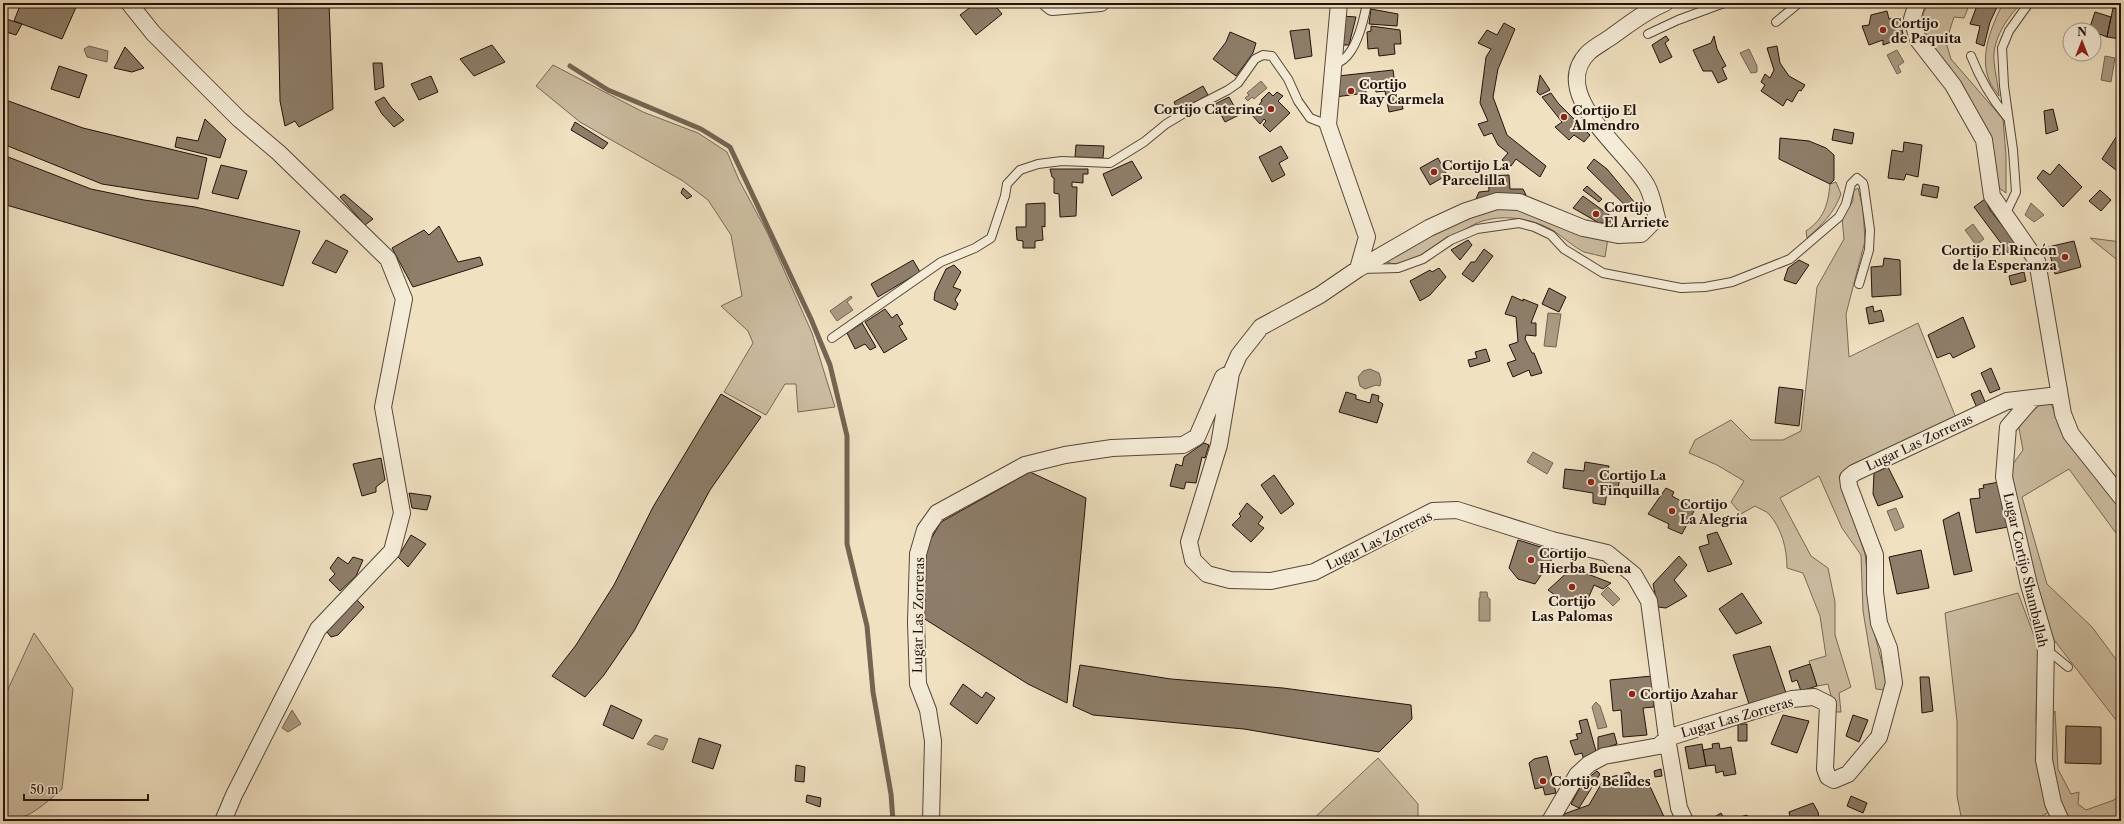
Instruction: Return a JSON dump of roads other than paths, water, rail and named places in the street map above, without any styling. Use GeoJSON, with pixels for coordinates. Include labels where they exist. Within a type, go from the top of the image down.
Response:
{"type":"FeatureCollection","features":[{"type":"Feature","properties":{"kind":"street"},"geometry":{"type":"LineString","coordinates":[[129,3],[159,39],[239,118],[279,153],[388,259],[404,299],[383,407],[402,513],[392,551],[318,629],[234,795],[223,821]]}},
{"type":"Feature","properties":{"kind":"street"},"geometry":{"type":"LineString","coordinates":[[1047,3],[1052,6],[1101,3]]}},
{"type":"Feature","properties":{"kind":"street"},"geometry":{"type":"LineString","coordinates":[[1339,3],[1328,125],[1367,237],[1358,269]]}},
{"type":"Feature","properties":{"kind":"street"},"geometry":{"type":"LineString","coordinates":[[1231,373],[1239,355],[1261,327],[1320,295],[1358,269],[1429,228],[1466,211],[1497,201],[1519,202],[1582,228],[1618,235],[1641,234],[1657,218],[1647,186],[1594,120],[1581,101],[1578,81],[1580,66],[1588,53],[1641,15],[1665,3]]}},
{"type":"Feature","properties":{"kind":"street"},"geometry":{"type":"LineString","coordinates":[[1917,3],[1912,19],[1918,40],[1953,85],[1984,140],[1992,196],[2037,261],[2062,414],[2071,434],[2121,497]]}},
{"type":"Feature","properties":{"kind":"street","name":"Lugar Las Zorreras"},"geometry":{"type":"LineString","coordinates":[[1231,373],[1219,445],[1189,542],[1193,560],[1207,574],[1230,580],[1271,581],[1314,572],[1434,511],[1457,510],[1552,540],[1607,553],[1634,575],[1649,601],[1667,738],[1792,699],[1814,697],[1828,704],[1825,769],[1828,777],[1834,780],[1848,774],[1879,737],[1894,682],[1889,648],[1879,623],[1875,592],[1875,555],[1849,486],[1848,478],[1854,473],[2007,400],[2058,395]]}},
{"type":"Feature","properties":{"kind":"street","name":"Lugar Las Zorreras"},"geometry":{"type":"LineString","coordinates":[[932,821],[933,741],[928,710],[918,684],[916,622],[918,554],[925,530],[937,513],[1025,466],[1065,455],[1112,448],[1183,445],[1197,437],[1223,377],[1231,373]]}},
{"type":"Feature","properties":{"kind":"street","name":"Lugar Cortijo Shamballah"},"geometry":{"type":"LineString","coordinates":[[2033,398],[2008,427],[2004,477],[2046,648],[2044,760],[2053,803],[2061,821]]}},
{"type":"Feature","properties":{"kind":"street"},"geometry":{"type":"LineString","coordinates":[[1550,821],[1576,775],[1589,764],[1604,756],[1659,746],[1667,738]]}},
{"type":"Feature","properties":{"kind":"street"},"geometry":{"type":"LineString","coordinates":[[1667,738],[1679,808],[1685,821]]}},
{"type":"Feature","properties":{"kind":"lane"},"geometry":{"type":"LineString","coordinates":[[1333,65],[1344,59],[1352,48],[1360,29],[1367,3]]}},
{"type":"Feature","properties":{"kind":"lane"},"geometry":{"type":"LineString","coordinates":[[1648,34],[1678,20],[1724,3]]}},
{"type":"Feature","properties":{"kind":"lane"},"geometry":{"type":"LineString","coordinates":[[1776,22],[1799,3]]}},
{"type":"Feature","properties":{"kind":"lane"},"geometry":{"type":"LineString","coordinates":[[2005,214],[2016,192],[2013,150],[2007,118],[2002,48],[2009,31],[2029,3]]}},
{"type":"Feature","properties":{"kind":"lane"},"geometry":{"type":"LineString","coordinates":[[832,338],[941,262],[975,248],[991,238],[1005,196],[1007,184],[1020,170],[1038,164],[1062,161],[1110,162],[1144,142],[1166,124],[1228,90],[1238,83],[1255,59],[1263,55],[1272,56],[1280,65],[1298,102],[1310,118],[1328,125]]}},
{"type":"Feature","properties":{"kind":"lane"},"geometry":{"type":"LineString","coordinates":[[1971,56],[1979,76],[1993,100],[2007,118]]}},
{"type":"Feature","properties":{"kind":"lane"},"geometry":{"type":"LineString","coordinates":[[1358,269],[1398,268],[1423,259],[1451,240],[1477,229],[1518,223],[1534,227],[1551,235],[1564,249],[1603,273],[1682,288],[1705,287],[1732,282],[1790,259],[1839,217],[1846,204],[1851,184],[1857,178],[1863,183],[1870,230],[1869,250],[1859,284]]}},
{"type":"Feature","properties":{"kind":"lane"},"geometry":{"type":"LineString","coordinates":[[2046,648],[2068,667]]}},
{"type":"Feature","properties":{"kind":"waterway"},"geometry":{"type":"LineString","coordinates":[[570,66],[608,90],[701,129],[730,147],[811,319],[830,365],[847,436],[847,544],[867,626],[873,692],[891,794],[893,821]]}},
{"type":"Feature","properties":{"kind":"place","name":"Cortijo de Paquita"},"geometry":{"type":"Point","coordinates":[1883,30]}},
{"type":"Feature","properties":{"kind":"place","name":"Cortijo Ray Carmela"},"geometry":{"type":"Point","coordinates":[1351,91]}},
{"type":"Feature","properties":{"kind":"place","name":"Cortijo Caterine"},"geometry":{"type":"Point","coordinates":[1271,109]}},
{"type":"Feature","properties":{"kind":"place","name":"Cortijo El Almendro"},"geometry":{"type":"Point","coordinates":[1564,117]}},
{"type":"Feature","properties":{"kind":"place","name":"Cortijo La Parcelilla"},"geometry":{"type":"Point","coordinates":[1434,172]}},
{"type":"Feature","properties":{"kind":"place","name":"Cortijo El Arriete"},"geometry":{"type":"Point","coordinates":[1596,214]}},
{"type":"Feature","properties":{"kind":"place","name":"Cortijo El Rincón de la Esperanza"},"geometry":{"type":"Point","coordinates":[2065,257]}},
{"type":"Feature","properties":{"kind":"place","name":"Cortijo La Finquilla"},"geometry":{"type":"Point","coordinates":[1591,482]}},
{"type":"Feature","properties":{"kind":"place","name":"Cortijo La Alegría"},"geometry":{"type":"Point","coordinates":[1672,511]}},
{"type":"Feature","properties":{"kind":"place","name":"Cortijo Hierba Buena"},"geometry":{"type":"Point","coordinates":[1531,560]}},
{"type":"Feature","properties":{"kind":"place","name":"Cortijo Las Palomas"},"geometry":{"type":"Point","coordinates":[1572,587]}},
{"type":"Feature","properties":{"kind":"place","name":"Cortijo Azahar"},"geometry":{"type":"Point","coordinates":[1632,694]}},
{"type":"Feature","properties":{"kind":"place","name":"Cortijo Belides"},"geometry":{"type":"Point","coordinates":[1543,781]}}]}
